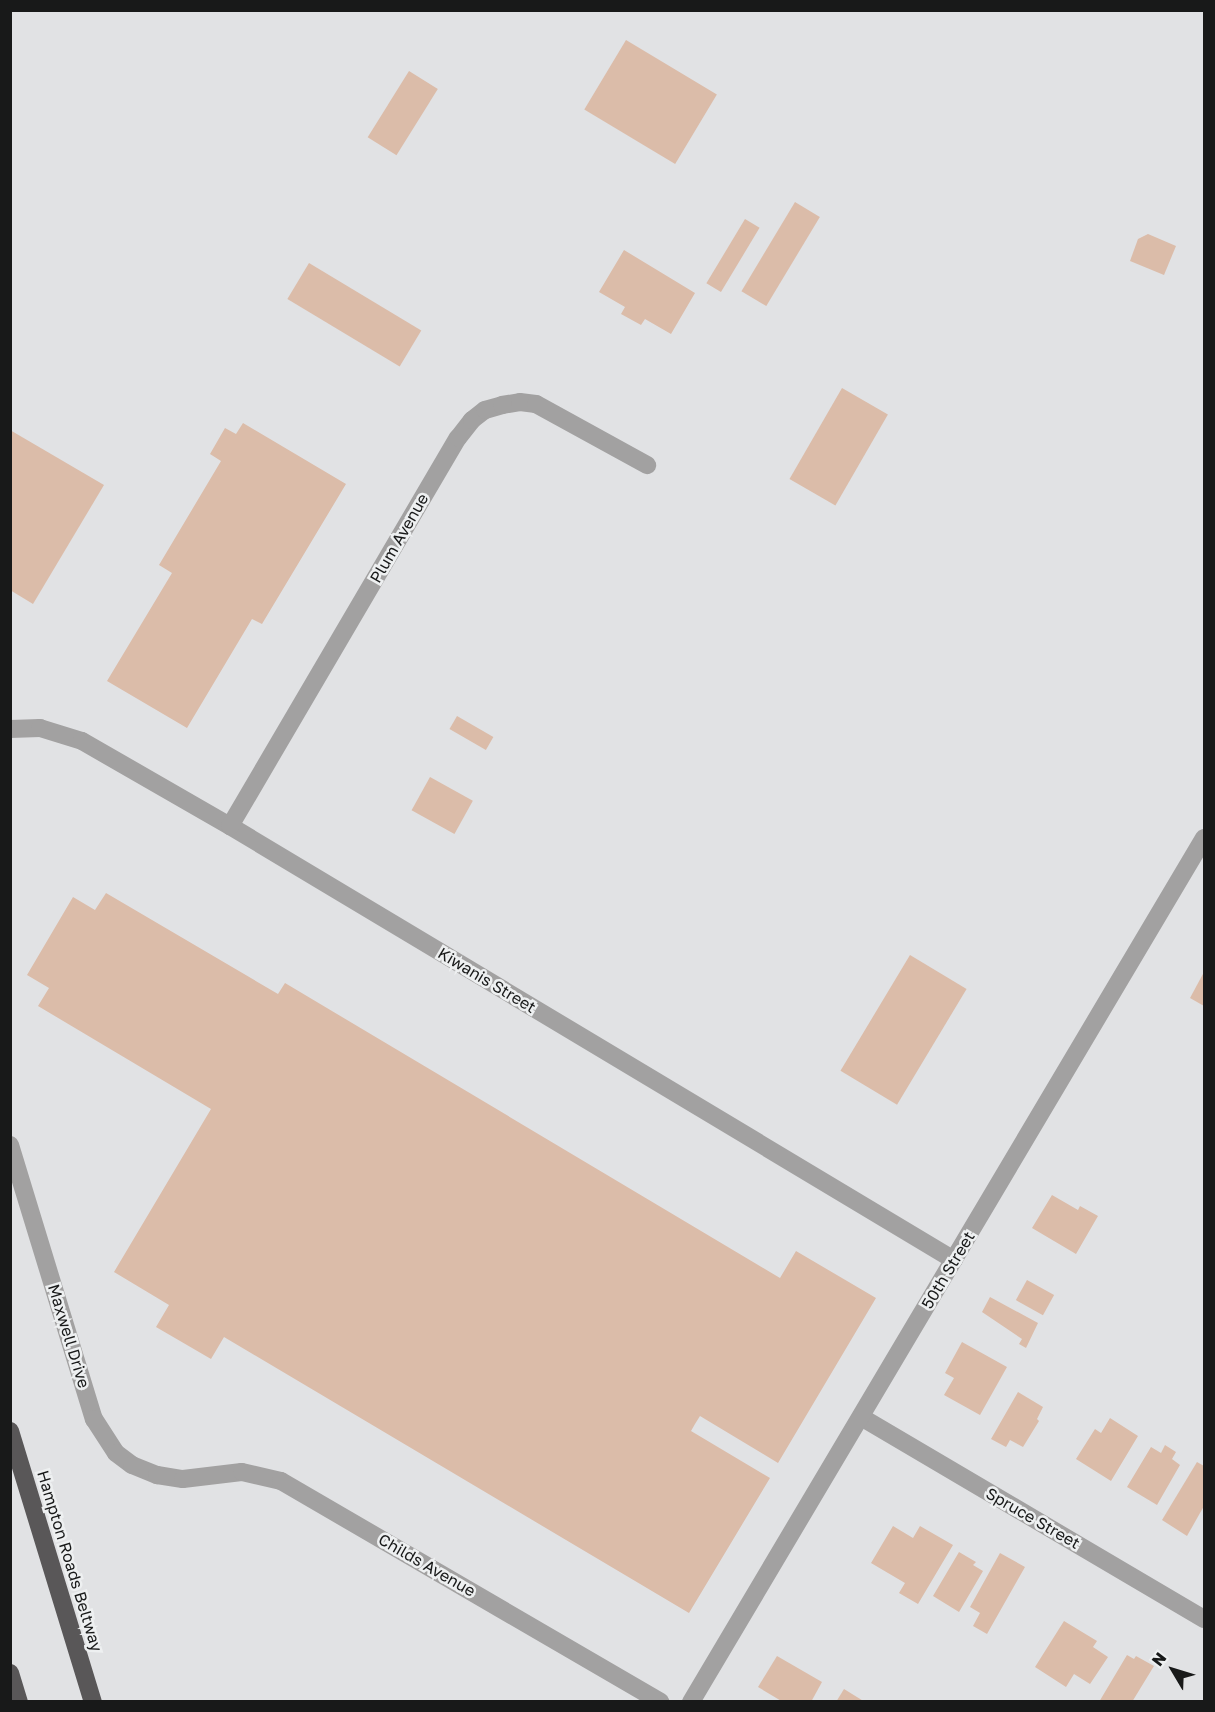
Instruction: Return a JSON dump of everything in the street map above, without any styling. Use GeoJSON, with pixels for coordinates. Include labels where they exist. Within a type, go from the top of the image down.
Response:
{"type":"FeatureCollection","features":[{"type":"Feature","properties":{"kind":"highway","name":"Hampton Roads Beltway"},"geometry":{"type":"LineString","coordinates":[[10,1431],[93,1701]]}},
{"type":"Feature","properties":{"kind":"highway"},"geometry":{"type":"LineString","coordinates":[[10,1673],[19,1701]]}},
{"type":"Feature","properties":{"kind":"street","name":"Plum Avenue"},"geometry":{"type":"LineString","coordinates":[[230,826],[458,438],[472,420],[485,410],[502,405],[520,402],[536,405],[647,465]]}},
{"type":"Feature","properties":{"kind":"street","name":"Kiwanis Street"},"geometry":{"type":"LineString","coordinates":[[10,729],[40,728],[82,741],[230,826],[954,1260]]}},
{"type":"Feature","properties":{"kind":"street","name":"50th Street"},"geometry":{"type":"LineString","coordinates":[[691,1701],[1204,838]]}},
{"type":"Feature","properties":{"kind":"street","name":"Maxwell Drive"},"geometry":{"type":"LineString","coordinates":[[10,1144],[94,1419],[116,1453],[132,1465],[157,1475],[183,1479]]}},
{"type":"Feature","properties":{"kind":"street","name":"Spruce Street"},"geometry":{"type":"LineString","coordinates":[[861,1417],[1204,1619]]}},
{"type":"Feature","properties":{"kind":"street","name":"Childs Avenue"},"geometry":{"type":"LineString","coordinates":[[183,1479],[242,1472],[281,1480],[660,1701]]}},
{"type":"Feature","properties":{"kind":"building"},"geometry":{"type":"Polygon","coordinates":[[[626,40],[717,95],[675,164],[584,109],[626,40]]]}},
{"type":"Feature","properties":{"kind":"building"},"geometry":{"type":"Polygon","coordinates":[[[409,71],[438,89],[396,155],[368,137],[409,71]]]}},
{"type":"Feature","properties":{"kind":"building"},"geometry":{"type":"Polygon","coordinates":[[[795,202],[820,217],[766,306],[741,291],[795,202]]]}},
{"type":"Feature","properties":{"kind":"building"},"geometry":{"type":"Polygon","coordinates":[[[745,219],[760,228],[721,292],[706,283],[745,219]]]}},
{"type":"Feature","properties":{"kind":"building"},"geometry":{"type":"Polygon","coordinates":[[[1148,234],[1176,246],[1164,275],[1130,261],[1138,239],[1148,234]]]}},
{"type":"Feature","properties":{"kind":"building"},"geometry":{"type":"Polygon","coordinates":[[[624,250],[695,293],[671,334],[645,319],[641,325],[621,314],[625,307],[599,292],[624,250]]]}},
{"type":"Feature","properties":{"kind":"building"},"geometry":{"type":"Polygon","coordinates":[[[309,263],[421,330],[400,366],[287,299],[309,263]]]}},
{"type":"Feature","properties":{"kind":"building"},"geometry":{"type":"Polygon","coordinates":[[[842,388],[888,414],[835,505],[790,479],[842,388]]]}},
{"type":"Feature","properties":{"kind":"building"},"geometry":{"type":"Polygon","coordinates":[[[243,423],[346,484],[262,624],[252,619],[187,728],[107,681],[172,573],[159,565],[221,461],[210,454],[225,428],[236,434],[243,423]]]}},
{"type":"Feature","properties":{"kind":"building"},"geometry":{"type":"Polygon","coordinates":[[[10,430],[104,485],[33,604],[10,590],[10,430]]]}},
{"type":"Feature","properties":{"kind":"building"},"geometry":{"type":"Polygon","coordinates":[[[457,716],[493,737],[486,750],[450,729],[457,716]]]}},
{"type":"Feature","properties":{"kind":"building"},"geometry":{"type":"Polygon","coordinates":[[[430,777],[473,801],[454,834],[412,810],[430,777]]]}},
{"type":"Feature","properties":{"kind":"building"},"geometry":{"type":"Polygon","coordinates":[[[106,893],[278,994],[285,983],[780,1278],[796,1251],[876,1298],[778,1463],[700,1416],[695,1424],[691,1431],[770,1478],[689,1613],[224,1337],[211,1359],[156,1327],[169,1305],[114,1272],[211,1109],[38,1006],[49,988],[27,975],[73,897],[95,910],[106,893]]]}},
{"type":"Feature","properties":{"kind":"building"},"geometry":{"type":"Polygon","coordinates":[[[910,955],[967,989],[897,1105],[840,1071],[910,955]]]}},
{"type":"Feature","properties":{"kind":"building"},"geometry":{"type":"Polygon","coordinates":[[[1204,972],[1204,1006],[1190,998],[1204,972]]]}},
{"type":"Feature","properties":{"kind":"building"},"geometry":{"type":"Polygon","coordinates":[[[1052,1195],[1078,1210],[1080,1206],[1098,1216],[1076,1254],[1032,1228],[1052,1195]]]}},
{"type":"Feature","properties":{"kind":"building"},"geometry":{"type":"Polygon","coordinates":[[[1027,1280],[1054,1295],[1043,1315],[1016,1300],[1027,1280]]]}},
{"type":"Feature","properties":{"kind":"building"},"geometry":{"type":"Polygon","coordinates":[[[990,1297],[1038,1323],[1026,1348],[1019,1344],[1022,1339],[982,1312],[990,1297]]]}},
{"type":"Feature","properties":{"kind":"building"},"geometry":{"type":"Polygon","coordinates":[[[962,1342],[1007,1367],[980,1415],[944,1395],[954,1378],[945,1373],[962,1342]]]}},
{"type":"Feature","properties":{"kind":"building"},"geometry":{"type":"Polygon","coordinates":[[[1018,1392],[1043,1407],[1037,1419],[1039,1421],[1023,1447],[1010,1440],[1006,1447],[991,1439],[1018,1392]]]}},
{"type":"Feature","properties":{"kind":"building"},"geometry":{"type":"Polygon","coordinates":[[[1110,1418],[1138,1436],[1111,1481],[1076,1459],[1095,1429],[1101,1433],[1110,1418]]]}},
{"type":"Feature","properties":{"kind":"building"},"geometry":{"type":"Polygon","coordinates":[[[1165,1445],[1176,1452],[1172,1459],[1180,1465],[1157,1505],[1127,1487],[1151,1447],[1161,1453],[1165,1445]]]}},
{"type":"Feature","properties":{"kind":"building"},"geometry":{"type":"Polygon","coordinates":[[[1197,1462],[1204,1466],[1204,1506],[1187,1536],[1162,1520],[1197,1462]]]}},
{"type":"Feature","properties":{"kind":"building"},"geometry":{"type":"Polygon","coordinates":[[[893,1526],[913,1538],[920,1526],[953,1545],[918,1604],[899,1593],[905,1583],[871,1563],[893,1526]]]}},
{"type":"Feature","properties":{"kind":"building"},"geometry":{"type":"Polygon","coordinates":[[[959,1552],[976,1562],[973,1565],[983,1571],[959,1612],[933,1596],[959,1552]]]}},
{"type":"Feature","properties":{"kind":"building"},"geometry":{"type":"Polygon","coordinates":[[[1000,1553],[1025,1567],[987,1634],[973,1626],[980,1613],[970,1607],[1000,1553]]]}},
{"type":"Feature","properties":{"kind":"building"},"geometry":{"type":"Polygon","coordinates":[[[1064,1621],[1097,1641],[1093,1647],[1108,1657],[1090,1684],[1074,1674],[1066,1687],[1035,1667],[1064,1621]]]}},
{"type":"Feature","properties":{"kind":"building"},"geometry":{"type":"Polygon","coordinates":[[[1127,1655],[1134,1659],[1136,1656],[1154,1666],[1132,1702],[1099,1702],[1127,1655]]]}},
{"type":"Feature","properties":{"kind":"building"},"geometry":{"type":"Polygon","coordinates":[[[777,1656],[822,1682],[811,1702],[783,1702],[758,1687],[777,1656]]]}},
{"type":"Feature","properties":{"kind":"building"},"geometry":{"type":"Polygon","coordinates":[[[844,1689],[865,1702],[836,1702],[844,1689]]]}}]}
